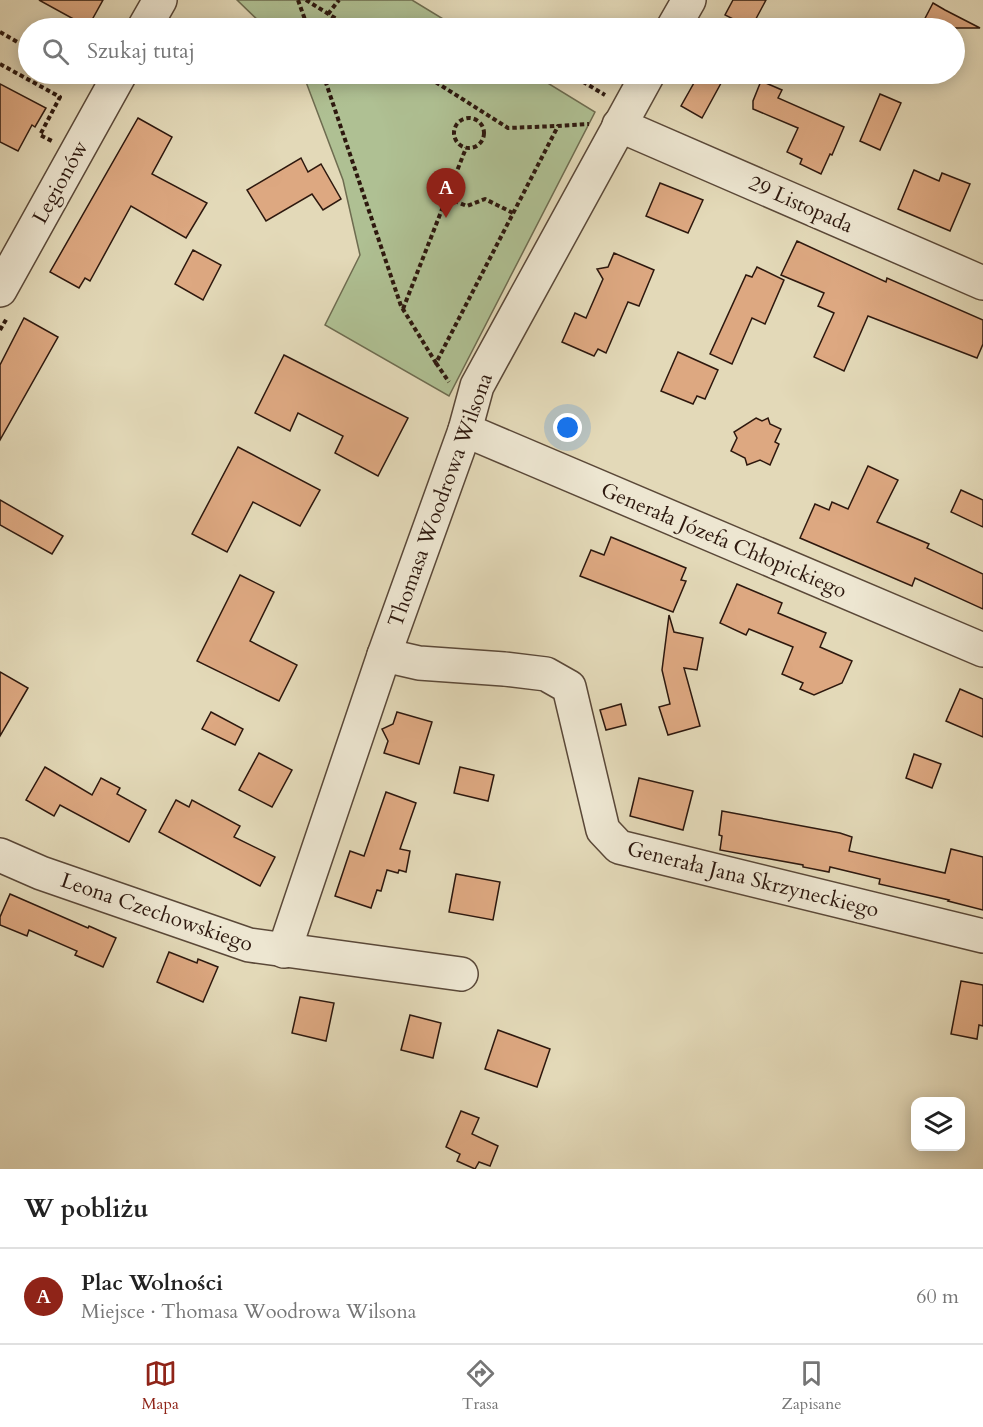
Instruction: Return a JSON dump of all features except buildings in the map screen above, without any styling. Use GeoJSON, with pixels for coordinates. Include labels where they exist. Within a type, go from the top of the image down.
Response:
{"type":"FeatureCollection","features":[{"type":"Feature","properties":{"kind":"street"},"geometry":{"type":"LineString","coordinates":[[150,18],[160,0]]}},
{"type":"Feature","properties":{"kind":"street"},"geometry":{"type":"LineString","coordinates":[[679,18],[689,0]]}},
{"type":"Feature","properties":{"kind":"street","name":"Legionów"},"geometry":{"type":"LineString","coordinates":[[0,290],[114,84]]}},
{"type":"Feature","properties":{"kind":"street","name":"Thomasa Woodrowa Wilsona"},"geometry":{"type":"LineString","coordinates":[[284,951],[384,655],[465,430],[477,386],[616,113],[640,84]]}},
{"type":"Feature","properties":{"kind":"street","name":"29 Listopada"},"geometry":{"type":"LineString","coordinates":[[616,113],[983,283]]}},
{"type":"Feature","properties":{"kind":"street","name":"Generała Józefa Chłopickiego"},"geometry":{"type":"LineString","coordinates":[[465,430],[983,650]]}},
{"type":"Feature","properties":{"kind":"street","name":"Generała Jana Skrzyneckiego"},"geometry":{"type":"LineString","coordinates":[[384,655],[419,663],[546,674],[569,687],[603,830],[618,847],[983,936]]}},
{"type":"Feature","properties":{"kind":"street","name":"Leona Czechowskiego"},"geometry":{"type":"LineString","coordinates":[[0,855],[41,873],[249,945],[461,974]]}},
{"type":"Feature","properties":{"kind":"path"},"geometry":{"type":"LineString","coordinates":[[298,0],[304,18]]}},
{"type":"Feature","properties":{"kind":"path"},"geometry":{"type":"LineString","coordinates":[[306,0],[335,18]]}},
{"type":"Feature","properties":{"kind":"path"},"geometry":{"type":"LineString","coordinates":[[328,14],[339,0]]}},
{"type":"Feature","properties":{"kind":"path"},"geometry":{"type":"LineString","coordinates":[[0,32],[18,42]]}},
{"type":"Feature","properties":{"kind":"path"},"geometry":{"type":"LineString","coordinates":[[0,64],[18,74]]}},
{"type":"Feature","properties":{"kind":"path"},"geometry":{"type":"LineString","coordinates":[[36,84],[60,97],[40,135]]}},
{"type":"Feature","properties":{"kind":"path"},"geometry":{"type":"LineString","coordinates":[[326,84],[403,310],[436,363],[558,126]]}},
{"type":"Feature","properties":{"kind":"path"},"geometry":{"type":"LineString","coordinates":[[439,84],[508,128],[598,123],[616,113],[582,84]]}},
{"type":"Feature","properties":{"kind":"path"},"geometry":{"type":"LineString","coordinates":[[477,121],[483,112]]}},
{"type":"Feature","properties":{"kind":"path"},"geometry":{"type":"LineString","coordinates":[[464,119],[473,119],[483,129],[483,139],[476,146],[466,148],[455,139],[454,129],[464,119]]}},
{"type":"Feature","properties":{"kind":"path"},"geometry":{"type":"LineString","coordinates":[[403,310],[466,148]]}},
{"type":"Feature","properties":{"kind":"path"},"geometry":{"type":"LineString","coordinates":[[447,198],[467,207],[485,199],[513,213]]}},
{"type":"Feature","properties":{"kind":"green space"},"geometry":{"type":"Polygon","coordinates":[[[237,0],[412,0],[442,18],[256,18],[237,0]]]}},
{"type":"Feature","properties":{"kind":"green space"},"geometry":{"type":"Polygon","coordinates":[[[307,84],[549,84],[595,112],[449,396],[325,325],[360,255],[343,180],[307,84]]]}},
{"type":"Feature","properties":{"kind":"place","name":"Plac Wolności"},"geometry":{"type":"Point","coordinates":[446,218]}}]}
